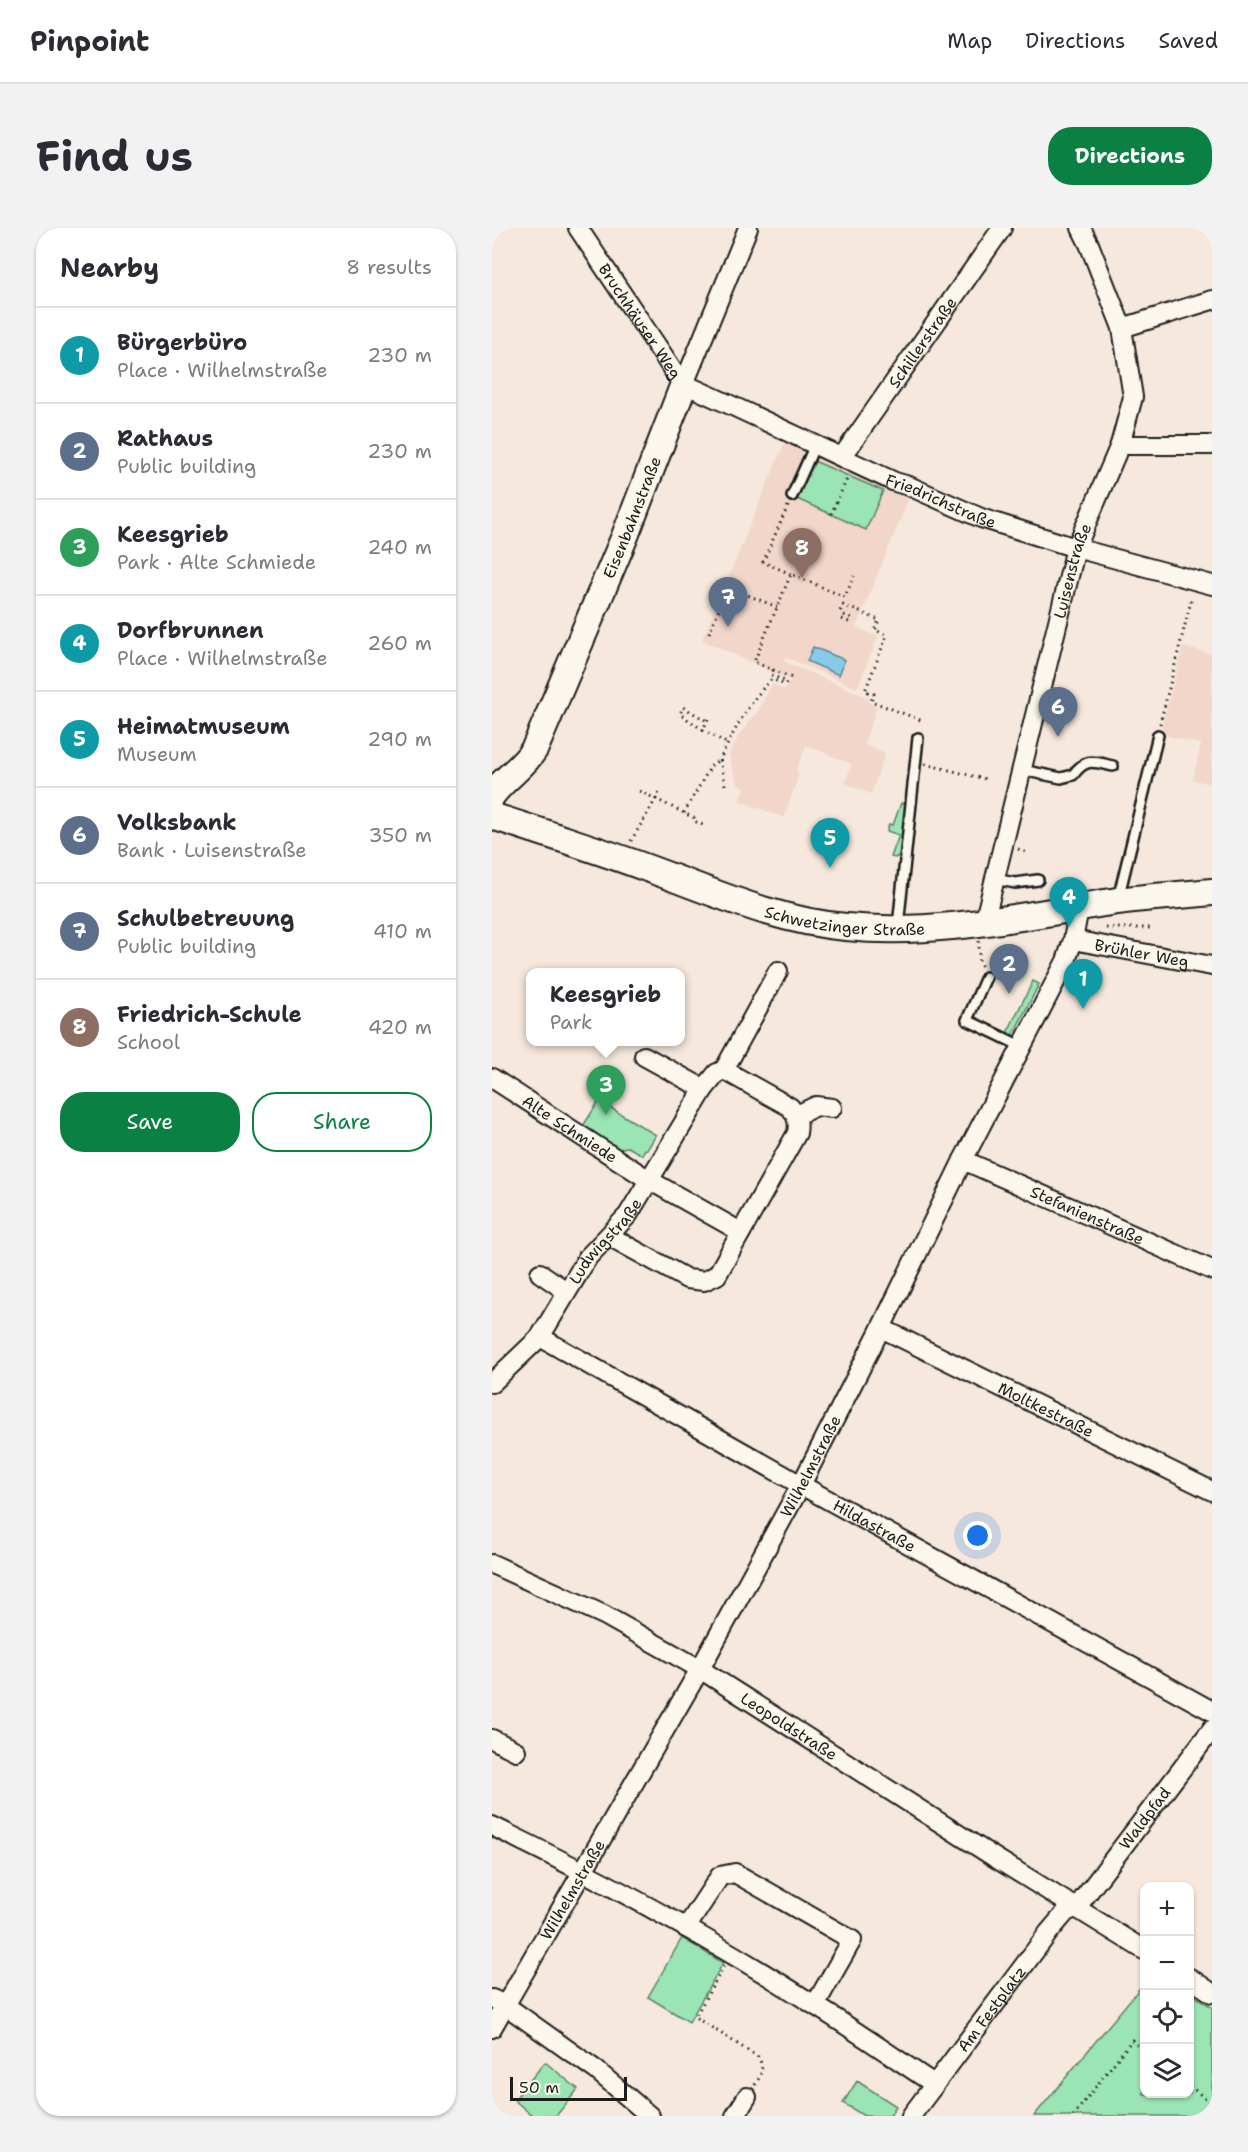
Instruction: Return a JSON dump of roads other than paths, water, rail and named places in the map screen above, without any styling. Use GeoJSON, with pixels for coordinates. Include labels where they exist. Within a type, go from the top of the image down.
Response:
{"type":"FeatureCollection","features":[{"type":"Feature","properties":{"kind":"street","name":"Bruchhäuser Weg"},"geometry":{"type":"LineString","coordinates":[[578,228],[684,384]]}},
{"type":"Feature","properties":{"kind":"street","name":"Eisenbahnstraße"},"geometry":{"type":"LineString","coordinates":[[492,795],[529,759],[535,748],[625,536],[748,228]]}},
{"type":"Feature","properties":{"kind":"street","name":"Schillerstraße"},"geometry":{"type":"LineString","coordinates":[[848,460],[1002,228]]}},
{"type":"Feature","properties":{"kind":"street","name":"Luisenstraße"},"geometry":{"type":"LineString","coordinates":[[982,923],[995,879],[1011,791],[1022,770],[1076,548],[1120,445],[1133,397],[1122,328],[1081,228]]}},
{"type":"Feature","properties":{"kind":"street"},"geometry":{"type":"LineString","coordinates":[[1122,328],[1212,300]]}},
{"type":"Feature","properties":{"kind":"street","name":"Friedrichstraße"},"geometry":{"type":"LineString","coordinates":[[684,384],[768,420],[787,433],[981,519],[1204,583]]}},
{"type":"Feature","properties":{"kind":"street"},"geometry":{"type":"LineString","coordinates":[[1120,445],[1212,445]]}},
{"type":"Feature","properties":{"kind":"street","name":"Schwetzinger Straße"},"geometry":{"type":"LineString","coordinates":[[492,816],[676,874],[735,902],[801,921],[846,927],[897,929],[982,923],[1117,901],[1212,892]]}},
{"type":"Feature","properties":{"kind":"street","name":"Wilhelmstraße"},"geometry":{"type":"LineString","coordinates":[[492,2028],[499,2002],[583,1870],[700,1669],[801,1485],[963,1160],[1066,961],[1079,908]]}},
{"type":"Feature","properties":{"kind":"street","name":"Brühler Weg"},"geometry":{"type":"LineString","coordinates":[[1073,940],[1212,966]]}},
{"type":"Feature","properties":{"kind":"street","name":"Ludwigstraße"},"geometry":{"type":"LineString","coordinates":[[492,1383],[540,1337],[588,1257],[628,1215],[704,1089],[717,1073],[724,1070],[778,971]]}},
{"type":"Feature","properties":{"kind":"street"},"geometry":{"type":"LineString","coordinates":[[644,1056],[704,1089]]}},
{"type":"Feature","properties":{"kind":"street"},"geometry":{"type":"LineString","coordinates":[[609,1236],[687,1279],[704,1281],[717,1275],[797,1133],[799,1124],[790,1107],[724,1070]]}},
{"type":"Feature","properties":{"kind":"street","name":"Alte Schmiede"},"geometry":{"type":"LineString","coordinates":[[492,1078],[649,1180],[741,1232]]}},
{"type":"Feature","properties":{"kind":"street"},"geometry":{"type":"LineString","coordinates":[[796,1115],[816,1106],[832,1108]]}},
{"type":"Feature","properties":{"kind":"street","name":"Stefanienstraße"},"geometry":{"type":"LineString","coordinates":[[963,1160],[1212,1270]]}},
{"type":"Feature","properties":{"kind":"street"},"geometry":{"type":"LineString","coordinates":[[540,1273],[566,1292]]}},
{"type":"Feature","properties":{"kind":"street","name":"Moltkestraße"},"geometry":{"type":"LineString","coordinates":[[881,1328],[1212,1491]]}},
{"type":"Feature","properties":{"kind":"street","name":"Hildastraße"},"geometry":{"type":"LineString","coordinates":[[540,1337],[801,1485],[1212,1711]]}},
{"type":"Feature","properties":{"kind":"street","name":"Leopoldstraße"},"geometry":{"type":"LineString","coordinates":[[492,1564],[604,1615],[700,1669],[1140,1947]]}},
{"type":"Feature","properties":{"kind":"street","name":"Waldpfad"},"geometry":{"type":"LineString","coordinates":[[1077,1907],[1212,1729]]}},
{"type":"Feature","properties":{"kind":"street"},"geometry":{"type":"LineString","coordinates":[[492,1739],[516,1751]]}},
{"type":"Feature","properties":{"kind":"street"},"geometry":{"type":"LineString","coordinates":[[492,1826],[583,1870],[731,1954],[814,2005],[934,2084]]}},
{"type":"Feature","properties":{"kind":"street"},"geometry":{"type":"LineString","coordinates":[[686,1928],[720,1876],[735,1873],[852,1940],[814,2005]]}},
{"type":"Feature","properties":{"kind":"street","name":"Am Festplatz"},"geometry":{"type":"LineString","coordinates":[[911,2116],[1049,1932],[1066,1911],[1077,1907]]}},
{"type":"Feature","properties":{"kind":"street"},"geometry":{"type":"LineString","coordinates":[[1194,1981],[1212,1993]]}},
{"type":"Feature","properties":{"kind":"street"},"geometry":{"type":"LineString","coordinates":[[499,2002],[596,2070],[650,2116]]}},
{"type":"Feature","properties":{"kind":"street"},"geometry":{"type":"LineString","coordinates":[[735,2116],[747,2097]]}},
{"type":"Feature","properties":{"kind":"lane"},"geometry":{"type":"LineString","coordinates":[[792,495],[815,445]]}},
{"type":"Feature","properties":{"kind":"lane"},"geometry":{"type":"LineString","coordinates":[[1117,901],[1158,735]]}},
{"type":"Feature","properties":{"kind":"lane"},"geometry":{"type":"LineString","coordinates":[[897,929],[918,738]]}},
{"type":"Feature","properties":{"kind":"lane"},"geometry":{"type":"LineString","coordinates":[[1022,770],[1061,778],[1073,775],[1080,764],[1090,762],[1113,766]]}},
{"type":"Feature","properties":{"kind":"lane"},"geometry":{"type":"LineString","coordinates":[[995,879],[1015,883],[1038,880]]}},
{"type":"Feature","properties":{"kind":"lane"},"geometry":{"type":"LineString","coordinates":[[986,976],[967,1020],[1021,1046]]}},
{"type":"Feature","properties":{"kind":"water"},"geometry":{"type":"Polygon","coordinates":[[[813,647],[845,660],[839,675],[807,661],[813,647]]]}},
{"type":"Feature","properties":{"kind":"place","name":"Friedrich-Schule"},"geometry":{"type":"Point","coordinates":[802,578]}},
{"type":"Feature","properties":{"kind":"place","name":"Schulbetreuung"},"geometry":{"type":"Point","coordinates":[728,627]}},
{"type":"Feature","properties":{"kind":"place","name":"Volksbank"},"geometry":{"type":"Point","coordinates":[1058,737]}},
{"type":"Feature","properties":{"kind":"place","name":"Heimatmuseum"},"geometry":{"type":"Point","coordinates":[830,868]}},
{"type":"Feature","properties":{"kind":"place","name":"Dorfbrunnen"},"geometry":{"type":"Point","coordinates":[1069,927]}},
{"type":"Feature","properties":{"kind":"place","name":"Rathaus"},"geometry":{"type":"Point","coordinates":[1009,994]}},
{"type":"Feature","properties":{"kind":"place","name":"Bürgerbüro"},"geometry":{"type":"Point","coordinates":[1083,1009]}},
{"type":"Feature","properties":{"kind":"place","name":"Keesgrieb"},"geometry":{"type":"Point","coordinates":[606,1115]}}]}
